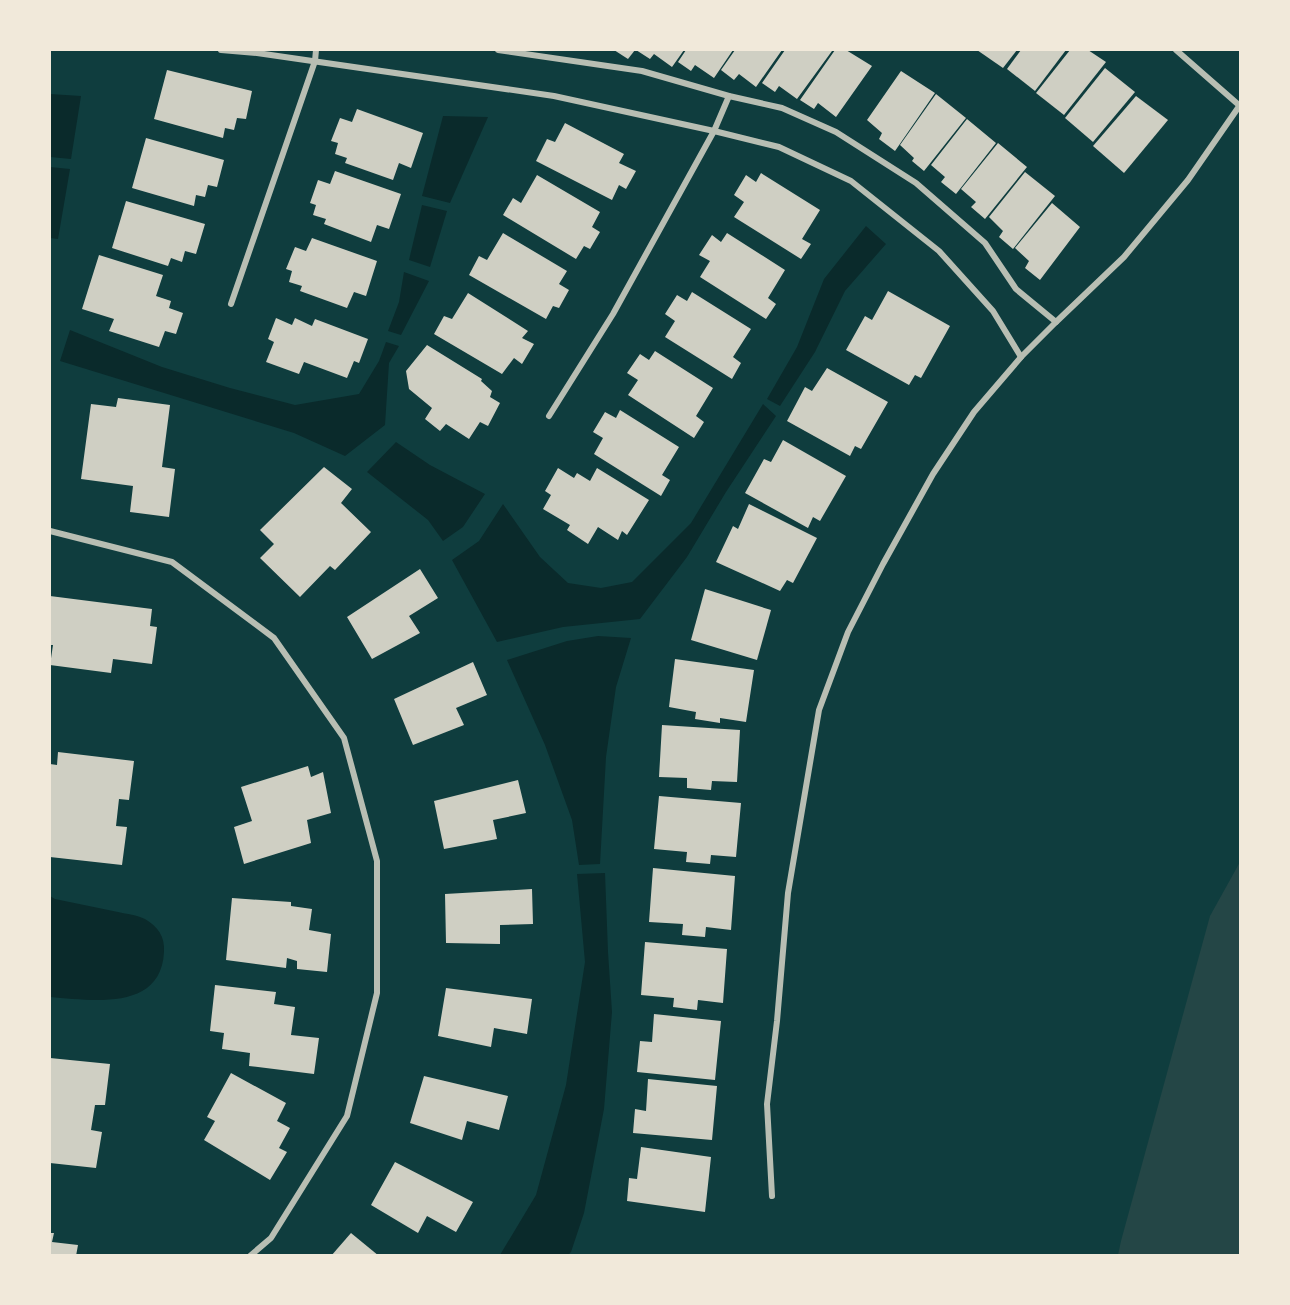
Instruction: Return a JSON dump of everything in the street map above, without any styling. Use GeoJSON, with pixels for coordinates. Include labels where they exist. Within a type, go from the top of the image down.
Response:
{"type":"FeatureCollection","features":[{"type":"Feature","properties":{"kind":"street"},"geometry":{"type":"LineString","coordinates":[[221,50],[554,96],[779,147],[851,181],[939,251],[993,311],[1021,357]]}},
{"type":"Feature","properties":{"kind":"street"},"geometry":{"type":"LineString","coordinates":[[231,304],[315,62],[316,50]]}},
{"type":"Feature","properties":{"kind":"street"},"geometry":{"type":"LineString","coordinates":[[498,50],[642,71],[729,96],[782,108],[836,132],[916,183],[984,243],[1017,288],[1056,322]]}},
{"type":"Feature","properties":{"kind":"street"},"geometry":{"type":"LineString","coordinates":[[772,1196],[767,1104],[788,893],[819,710],[848,632],[883,564],[933,474],[974,412],[1021,357],[1124,258],[1188,180],[1240,105],[1176,50]]}},
{"type":"Feature","properties":{"kind":"street"},"geometry":{"type":"LineString","coordinates":[[549,416],[613,314],[714,131],[729,96]]}},
{"type":"Feature","properties":{"kind":"street"},"geometry":{"type":"LineString","coordinates":[[50,531],[172,562],[274,638],[344,738],[377,861],[377,993],[347,1116],[271,1238],[250,1256]]}},
{"type":"Feature","properties":{"kind":"shaded area"},"geometry":{"type":"Polygon","coordinates":[[[50,94],[81,96],[71,159],[50,157],[50,94]]]}},
{"type":"Feature","properties":{"kind":"shaded area"},"geometry":{"type":"Polygon","coordinates":[[[443,116],[488,117],[450,203],[422,196],[443,116]]]}},
{"type":"Feature","properties":{"kind":"shaded area"},"geometry":{"type":"Polygon","coordinates":[[[50,167],[70,169],[58,239],[50,238],[50,167]]]}},
{"type":"Feature","properties":{"kind":"shaded area"},"geometry":{"type":"Polygon","coordinates":[[[422,205],[447,211],[430,267],[409,260],[422,205]]]}},
{"type":"Feature","properties":{"kind":"shaded area"},"geometry":{"type":"Polygon","coordinates":[[[866,226],[886,244],[845,291],[815,352],[780,406],[767,399],[797,347],[824,279],[866,226]]]}},
{"type":"Feature","properties":{"kind":"shaded area"},"geometry":{"type":"Polygon","coordinates":[[[404,272],[429,281],[401,335],[388,331],[399,302],[404,272]]]}},
{"type":"Feature","properties":{"kind":"shaded area"},"geometry":{"type":"Polygon","coordinates":[[[70,330],[162,367],[295,405],[359,394],[379,361],[386,342],[399,346],[389,363],[385,425],[345,456],[294,433],[60,361],[70,330]]]}},
{"type":"Feature","properties":{"kind":"shaded area"},"geometry":{"type":"Polygon","coordinates":[[[763,404],[776,416],[687,557],[640,619],[563,627],[497,642],[452,560],[479,541],[503,504],[540,557],[568,583],[601,588],[632,582],[691,523],[763,404]]]}},
{"type":"Feature","properties":{"kind":"shaded area"},"geometry":{"type":"Polygon","coordinates":[[[396,442],[430,465],[485,494],[463,527],[443,541],[428,520],[367,472],[396,442]]]}},
{"type":"Feature","properties":{"kind":"shaded area"},"geometry":{"type":"Polygon","coordinates":[[[598,636],[631,638],[616,687],[606,757],[600,864],[579,865],[572,820],[545,745],[507,660],[567,641],[598,636]]]}},
{"type":"Feature","properties":{"kind":"shaded area"},"geometry":{"type":"Polygon","coordinates":[[[1240,862],[1240,1255],[1118,1255],[1210,916],[1240,862]]]}},
{"type":"Feature","properties":{"kind":"shaded area"},"geometry":{"type":"Polygon","coordinates":[[[605,873],[612,1012],[604,1109],[584,1213],[568,1255],[500,1255],[536,1195],[566,1085],[585,962],[577,874],[605,873]]]}},
{"type":"Feature","properties":{"kind":"shaded area"},"geometry":{"type":"Polygon","coordinates":[[[50,896],[55,899],[139,916],[154,925],[162,937],[164,952],[160,971],[151,985],[121,998],[85,1000],[50,997],[50,896]]]}},
{"type":"Feature","properties":{"kind":"building"},"geometry":{"type":"Polygon","coordinates":[[[614,50],[635,50],[628,59],[614,50]]]}},
{"type":"Feature","properties":{"kind":"building"},"geometry":{"type":"Polygon","coordinates":[[[636,50],[684,50],[672,67],[654,54],[650,59],[636,50]]]}},
{"type":"Feature","properties":{"kind":"building"},"geometry":{"type":"Polygon","coordinates":[[[686,50],[733,50],[714,78],[695,65],[691,71],[678,62],[686,50]]]}},
{"type":"Feature","properties":{"kind":"building"},"geometry":{"type":"Polygon","coordinates":[[[735,50],[782,50],[756,87],[739,74],[734,80],[721,70],[735,50]]]}},
{"type":"Feature","properties":{"kind":"building"},"geometry":{"type":"Polygon","coordinates":[[[785,50],[832,51],[797,99],[779,86],[775,92],[762,83],[785,50]]]}},
{"type":"Feature","properties":{"kind":"building"},"geometry":{"type":"Polygon","coordinates":[[[835,50],[846,50],[872,66],[836,117],[818,103],[814,109],[800,100],[835,50]]]}},
{"type":"Feature","properties":{"kind":"building"},"geometry":{"type":"Polygon","coordinates":[[[977,50],[1017,50],[1003,68],[977,50]]]}},
{"type":"Feature","properties":{"kind":"building"},"geometry":{"type":"Polygon","coordinates":[[[1021,50],[1066,50],[1035,91],[1007,69],[1021,50]]]}},
{"type":"Feature","properties":{"kind":"building"},"geometry":{"type":"Polygon","coordinates":[[[1070,50],[1088,50],[1106,62],[1064,115],[1036,93],[1070,50]]]}},
{"type":"Feature","properties":{"kind":"building"},"geometry":{"type":"Polygon","coordinates":[[[1105,68],[1135,92],[1093,142],[1065,118],[1105,68]]]}},
{"type":"Feature","properties":{"kind":"building"},"geometry":{"type":"Polygon","coordinates":[[[167,70],[252,91],[246,119],[237,118],[234,130],[225,128],[223,138],[154,119],[167,70]]]}},
{"type":"Feature","properties":{"kind":"building"},"geometry":{"type":"Polygon","coordinates":[[[901,71],[935,93],[895,151],[879,139],[882,133],[867,120],[901,71]]]}},
{"type":"Feature","properties":{"kind":"building"},"geometry":{"type":"Polygon","coordinates":[[[936,94],[966,118],[924,171],[912,161],[914,158],[900,145],[936,94]]]}},
{"type":"Feature","properties":{"kind":"building"},"geometry":{"type":"Polygon","coordinates":[[[1136,96],[1168,120],[1124,173],[1093,146],[1136,96]]]}},
{"type":"Feature","properties":{"kind":"building"},"geometry":{"type":"Polygon","coordinates":[[[357,109],[423,133],[411,168],[399,163],[393,180],[345,163],[347,158],[335,154],[338,143],[331,141],[340,118],[352,122],[357,109]]]}},
{"type":"Feature","properties":{"kind":"building"},"geometry":{"type":"Polygon","coordinates":[[[967,119],[996,143],[956,194],[941,182],[945,177],[931,165],[967,119]]]}},
{"type":"Feature","properties":{"kind":"building"},"geometry":{"type":"Polygon","coordinates":[[[565,123],[624,154],[619,163],[636,171],[626,189],[619,185],[612,200],[536,161],[547,139],[555,142],[565,123]]]}},
{"type":"Feature","properties":{"kind":"building"},"geometry":{"type":"Polygon","coordinates":[[[146,138],[224,160],[217,187],[208,185],[205,197],[196,195],[194,206],[132,188],[146,138]]]}},
{"type":"Feature","properties":{"kind":"building"},"geometry":{"type":"Polygon","coordinates":[[[998,143],[1027,167],[985,219],[971,207],[976,202],[961,189],[998,143]]]}},
{"type":"Feature","properties":{"kind":"building"},"geometry":{"type":"Polygon","coordinates":[[[335,171],[401,194],[389,229],[377,225],[371,242],[324,224],[326,219],[313,215],[316,205],[310,203],[318,180],[330,184],[335,171]]]}},
{"type":"Feature","properties":{"kind":"building"},"geometry":{"type":"Polygon","coordinates":[[[1025,172],[1055,196],[1013,249],[999,237],[1003,231],[989,217],[1025,172]]]}},
{"type":"Feature","properties":{"kind":"building"},"geometry":{"type":"Polygon","coordinates":[[[761,173],[820,210],[802,239],[811,244],[801,259],[734,217],[744,202],[734,195],[746,175],[756,182],[761,173]]]}},
{"type":"Feature","properties":{"kind":"building"},"geometry":{"type":"Polygon","coordinates":[[[537,175],[600,212],[592,227],[600,232],[590,249],[584,246],[576,259],[503,215],[513,198],[521,203],[537,175]]]}},
{"type":"Feature","properties":{"kind":"building"},"geometry":{"type":"Polygon","coordinates":[[[126,201],[205,224],[196,254],[185,251],[182,262],[171,258],[168,266],[112,248],[126,201]]]}},
{"type":"Feature","properties":{"kind":"building"},"geometry":{"type":"Polygon","coordinates":[[[1052,203],[1080,227],[1040,280],[1025,268],[1029,261],[1015,248],[1052,203]]]}},
{"type":"Feature","properties":{"kind":"building"},"geometry":{"type":"Polygon","coordinates":[[[503,233],[567,271],[559,284],[569,290],[559,308],[553,306],[546,319],[469,275],[479,256],[487,260],[503,233]]]}},
{"type":"Feature","properties":{"kind":"building"},"geometry":{"type":"Polygon","coordinates":[[[727,233],[785,270],[768,298],[776,304],[766,319],[700,277],[710,261],[699,255],[712,235],[721,242],[727,233]]]}},
{"type":"Feature","properties":{"kind":"building"},"geometry":{"type":"Polygon","coordinates":[[[312,238],[377,261],[366,296],[354,292],[347,308],[300,291],[302,286],[289,282],[292,271],[286,269],[295,247],[306,251],[312,238]]]}},
{"type":"Feature","properties":{"kind":"building"},"geometry":{"type":"Polygon","coordinates":[[[99,255],[163,275],[156,296],[171,301],[169,308],[183,313],[176,334],[165,331],[159,347],[109,331],[114,319],[82,309],[99,255]]]}},
{"type":"Feature","properties":{"kind":"building"},"geometry":{"type":"Polygon","coordinates":[[[888,291],[950,326],[921,378],[915,375],[909,385],[846,350],[865,316],[872,320],[888,291]]]}},
{"type":"Feature","properties":{"kind":"building"},"geometry":{"type":"Polygon","coordinates":[[[692,292],[751,329],[733,357],[741,363],[732,379],[665,337],[675,321],[665,314],[677,295],[687,301],[692,292]]]}},
{"type":"Feature","properties":{"kind":"building"},"geometry":{"type":"Polygon","coordinates":[[[468,293],[528,331],[522,338],[534,344],[522,364],[514,358],[502,374],[434,334],[444,316],[452,319],[468,293]]]}},
{"type":"Feature","properties":{"kind":"building"},"geometry":{"type":"Polygon","coordinates":[[[276,318],[292,325],[295,318],[312,326],[315,319],[368,339],[359,363],[354,361],[347,378],[304,362],[299,374],[266,362],[274,342],[268,339],[276,318]]]}},
{"type":"Feature","properties":{"kind":"building"},"geometry":{"type":"Polygon","coordinates":[[[427,345],[482,379],[481,381],[492,391],[490,397],[500,403],[488,426],[480,422],[469,439],[446,424],[440,431],[425,419],[432,408],[409,389],[406,371],[427,345]]]}},
{"type":"Feature","properties":{"kind":"building"},"geometry":{"type":"Polygon","coordinates":[[[655,351],[713,388],[696,416],[704,422],[694,438],[628,395],[638,380],[627,373],[640,354],[649,360],[655,351]]]}},
{"type":"Feature","properties":{"kind":"building"},"geometry":{"type":"Polygon","coordinates":[[[827,368],[888,402],[861,449],[855,446],[850,456],[787,421],[805,387],[812,391],[827,368]]]}},
{"type":"Feature","properties":{"kind":"building"},"geometry":{"type":"Polygon","coordinates":[[[118,398],[170,405],[162,467],[175,469],[169,517],[130,512],[133,486],[81,479],[91,404],[116,407],[118,398]]]}},
{"type":"Feature","properties":{"kind":"building"},"geometry":{"type":"Polygon","coordinates":[[[620,410],[679,447],[662,475],[670,480],[661,496],[594,454],[603,438],[593,432],[605,412],[616,418],[620,410]]]}},
{"type":"Feature","properties":{"kind":"building"},"geometry":{"type":"Polygon","coordinates":[[[783,440],[846,476],[820,521],[813,517],[808,528],[745,493],[764,459],[771,462],[783,440]]]}},
{"type":"Feature","properties":{"kind":"building"},"geometry":{"type":"Polygon","coordinates":[[[324,467],[352,489],[341,503],[371,532],[335,570],[330,566],[300,597],[260,558],[274,544],[260,530],[324,467]]]}},
{"type":"Feature","properties":{"kind":"building"},"geometry":{"type":"Polygon","coordinates":[[[558,468],[574,478],[577,473],[590,481],[597,468],[649,500],[627,535],[622,531],[618,540],[598,527],[588,544],[567,530],[570,525],[543,509],[551,495],[545,491],[558,468]]]}},
{"type":"Feature","properties":{"kind":"building"},"geometry":{"type":"Polygon","coordinates":[[[749,504],[817,538],[793,583],[787,580],[780,591],[716,562],[733,526],[738,529],[749,504]]]}},
{"type":"Feature","properties":{"kind":"building"},"geometry":{"type":"Polygon","coordinates":[[[420,569],[438,598],[409,616],[420,633],[372,659],[347,617],[420,569]]]}},
{"type":"Feature","properties":{"kind":"building"},"geometry":{"type":"Polygon","coordinates":[[[705,589],[771,610],[757,660],[691,640],[705,589]]]}},
{"type":"Feature","properties":{"kind":"building"},"geometry":{"type":"Polygon","coordinates":[[[50,596],[152,609],[150,626],[157,627],[152,664],[113,659],[111,673],[50,665],[53,645],[50,645],[50,596]]]}},
{"type":"Feature","properties":{"kind":"building"},"geometry":{"type":"Polygon","coordinates":[[[675,659],[754,670],[746,722],[720,718],[720,723],[695,719],[696,712],[669,707],[675,659]]]}},
{"type":"Feature","properties":{"kind":"building"},"geometry":{"type":"Polygon","coordinates":[[[473,662],[487,695],[456,708],[464,725],[413,745],[394,699],[473,662]]]}},
{"type":"Feature","properties":{"kind":"building"},"geometry":{"type":"Polygon","coordinates":[[[662,725],[740,730],[737,782],[712,781],[711,790],[687,788],[687,778],[659,777],[662,725]]]}},
{"type":"Feature","properties":{"kind":"building"},"geometry":{"type":"Polygon","coordinates":[[[58,752],[134,761],[129,800],[119,799],[116,826],[127,827],[122,865],[50,857],[50,764],[57,765],[58,752]]]}},
{"type":"Feature","properties":{"kind":"building"},"geometry":{"type":"Polygon","coordinates":[[[308,766],[311,777],[323,772],[331,813],[307,820],[311,843],[244,864],[234,827],[252,821],[241,787],[308,766]]]}},
{"type":"Feature","properties":{"kind":"building"},"geometry":{"type":"Polygon","coordinates":[[[518,780],[526,813],[493,820],[497,839],[444,849],[434,801],[518,780]]]}},
{"type":"Feature","properties":{"kind":"building"},"geometry":{"type":"Polygon","coordinates":[[[659,796],[741,803],[736,857],[711,855],[710,864],[686,862],[687,852],[654,849],[659,796]]]}},
{"type":"Feature","properties":{"kind":"building"},"geometry":{"type":"Polygon","coordinates":[[[653,868],[735,876],[731,930],[706,927],[705,937],[682,935],[683,924],[649,922],[653,868]]]}},
{"type":"Feature","properties":{"kind":"building"},"geometry":{"type":"Polygon","coordinates":[[[532,889],[533,924],[500,925],[500,944],[446,943],[445,894],[532,889]]]}},
{"type":"Feature","properties":{"kind":"building"},"geometry":{"type":"Polygon","coordinates":[[[232,898],[291,902],[291,906],[312,909],[309,930],[331,934],[327,972],[297,969],[297,961],[287,958],[286,968],[226,960],[232,898]]]}},
{"type":"Feature","properties":{"kind":"building"},"geometry":{"type":"Polygon","coordinates":[[[645,942],[727,949],[723,1003],[698,1000],[697,1010],[673,1007],[674,998],[641,995],[645,942]]]}},
{"type":"Feature","properties":{"kind":"building"},"geometry":{"type":"Polygon","coordinates":[[[215,985],[276,992],[274,1004],[295,1007],[291,1035],[319,1038],[314,1074],[249,1066],[250,1053],[222,1049],[224,1033],[210,1031],[215,985]]]}},
{"type":"Feature","properties":{"kind":"building"},"geometry":{"type":"Polygon","coordinates":[[[446,988],[532,999],[527,1034],[494,1028],[491,1047],[438,1036],[446,988]]]}},
{"type":"Feature","properties":{"kind":"building"},"geometry":{"type":"Polygon","coordinates":[[[654,1014],[721,1021],[715,1080],[637,1072],[640,1041],[652,1042],[654,1014]]]}},
{"type":"Feature","properties":{"kind":"building"},"geometry":{"type":"Polygon","coordinates":[[[50,1058],[110,1064],[105,1105],[95,1105],[91,1130],[102,1132],[96,1168],[50,1163],[50,1058]]]}},
{"type":"Feature","properties":{"kind":"building"},"geometry":{"type":"Polygon","coordinates":[[[231,1073],[286,1103],[277,1121],[290,1128],[279,1148],[287,1152],[270,1180],[204,1140],[215,1121],[207,1117],[231,1073]]]}},
{"type":"Feature","properties":{"kind":"building"},"geometry":{"type":"Polygon","coordinates":[[[424,1076],[508,1096],[499,1130],[467,1121],[462,1140],[410,1123],[424,1076]]]}},
{"type":"Feature","properties":{"kind":"building"},"geometry":{"type":"Polygon","coordinates":[[[648,1079],[717,1086],[712,1140],[633,1133],[635,1109],[646,1111],[648,1079]]]}},
{"type":"Feature","properties":{"kind":"building"},"geometry":{"type":"Polygon","coordinates":[[[641,1147],[711,1157],[705,1212],[627,1201],[629,1178],[637,1179],[641,1147]]]}},
{"type":"Feature","properties":{"kind":"building"},"geometry":{"type":"Polygon","coordinates":[[[395,1162],[473,1202],[456,1232],[427,1216],[418,1233],[371,1205],[395,1162]]]}},
{"type":"Feature","properties":{"kind":"building"},"geometry":{"type":"Polygon","coordinates":[[[50,1233],[54,1233],[52,1242],[78,1245],[76,1256],[50,1256],[50,1233]]]}},
{"type":"Feature","properties":{"kind":"building"},"geometry":{"type":"Polygon","coordinates":[[[351,1233],[379,1256],[331,1256],[351,1233]]]}}]}
